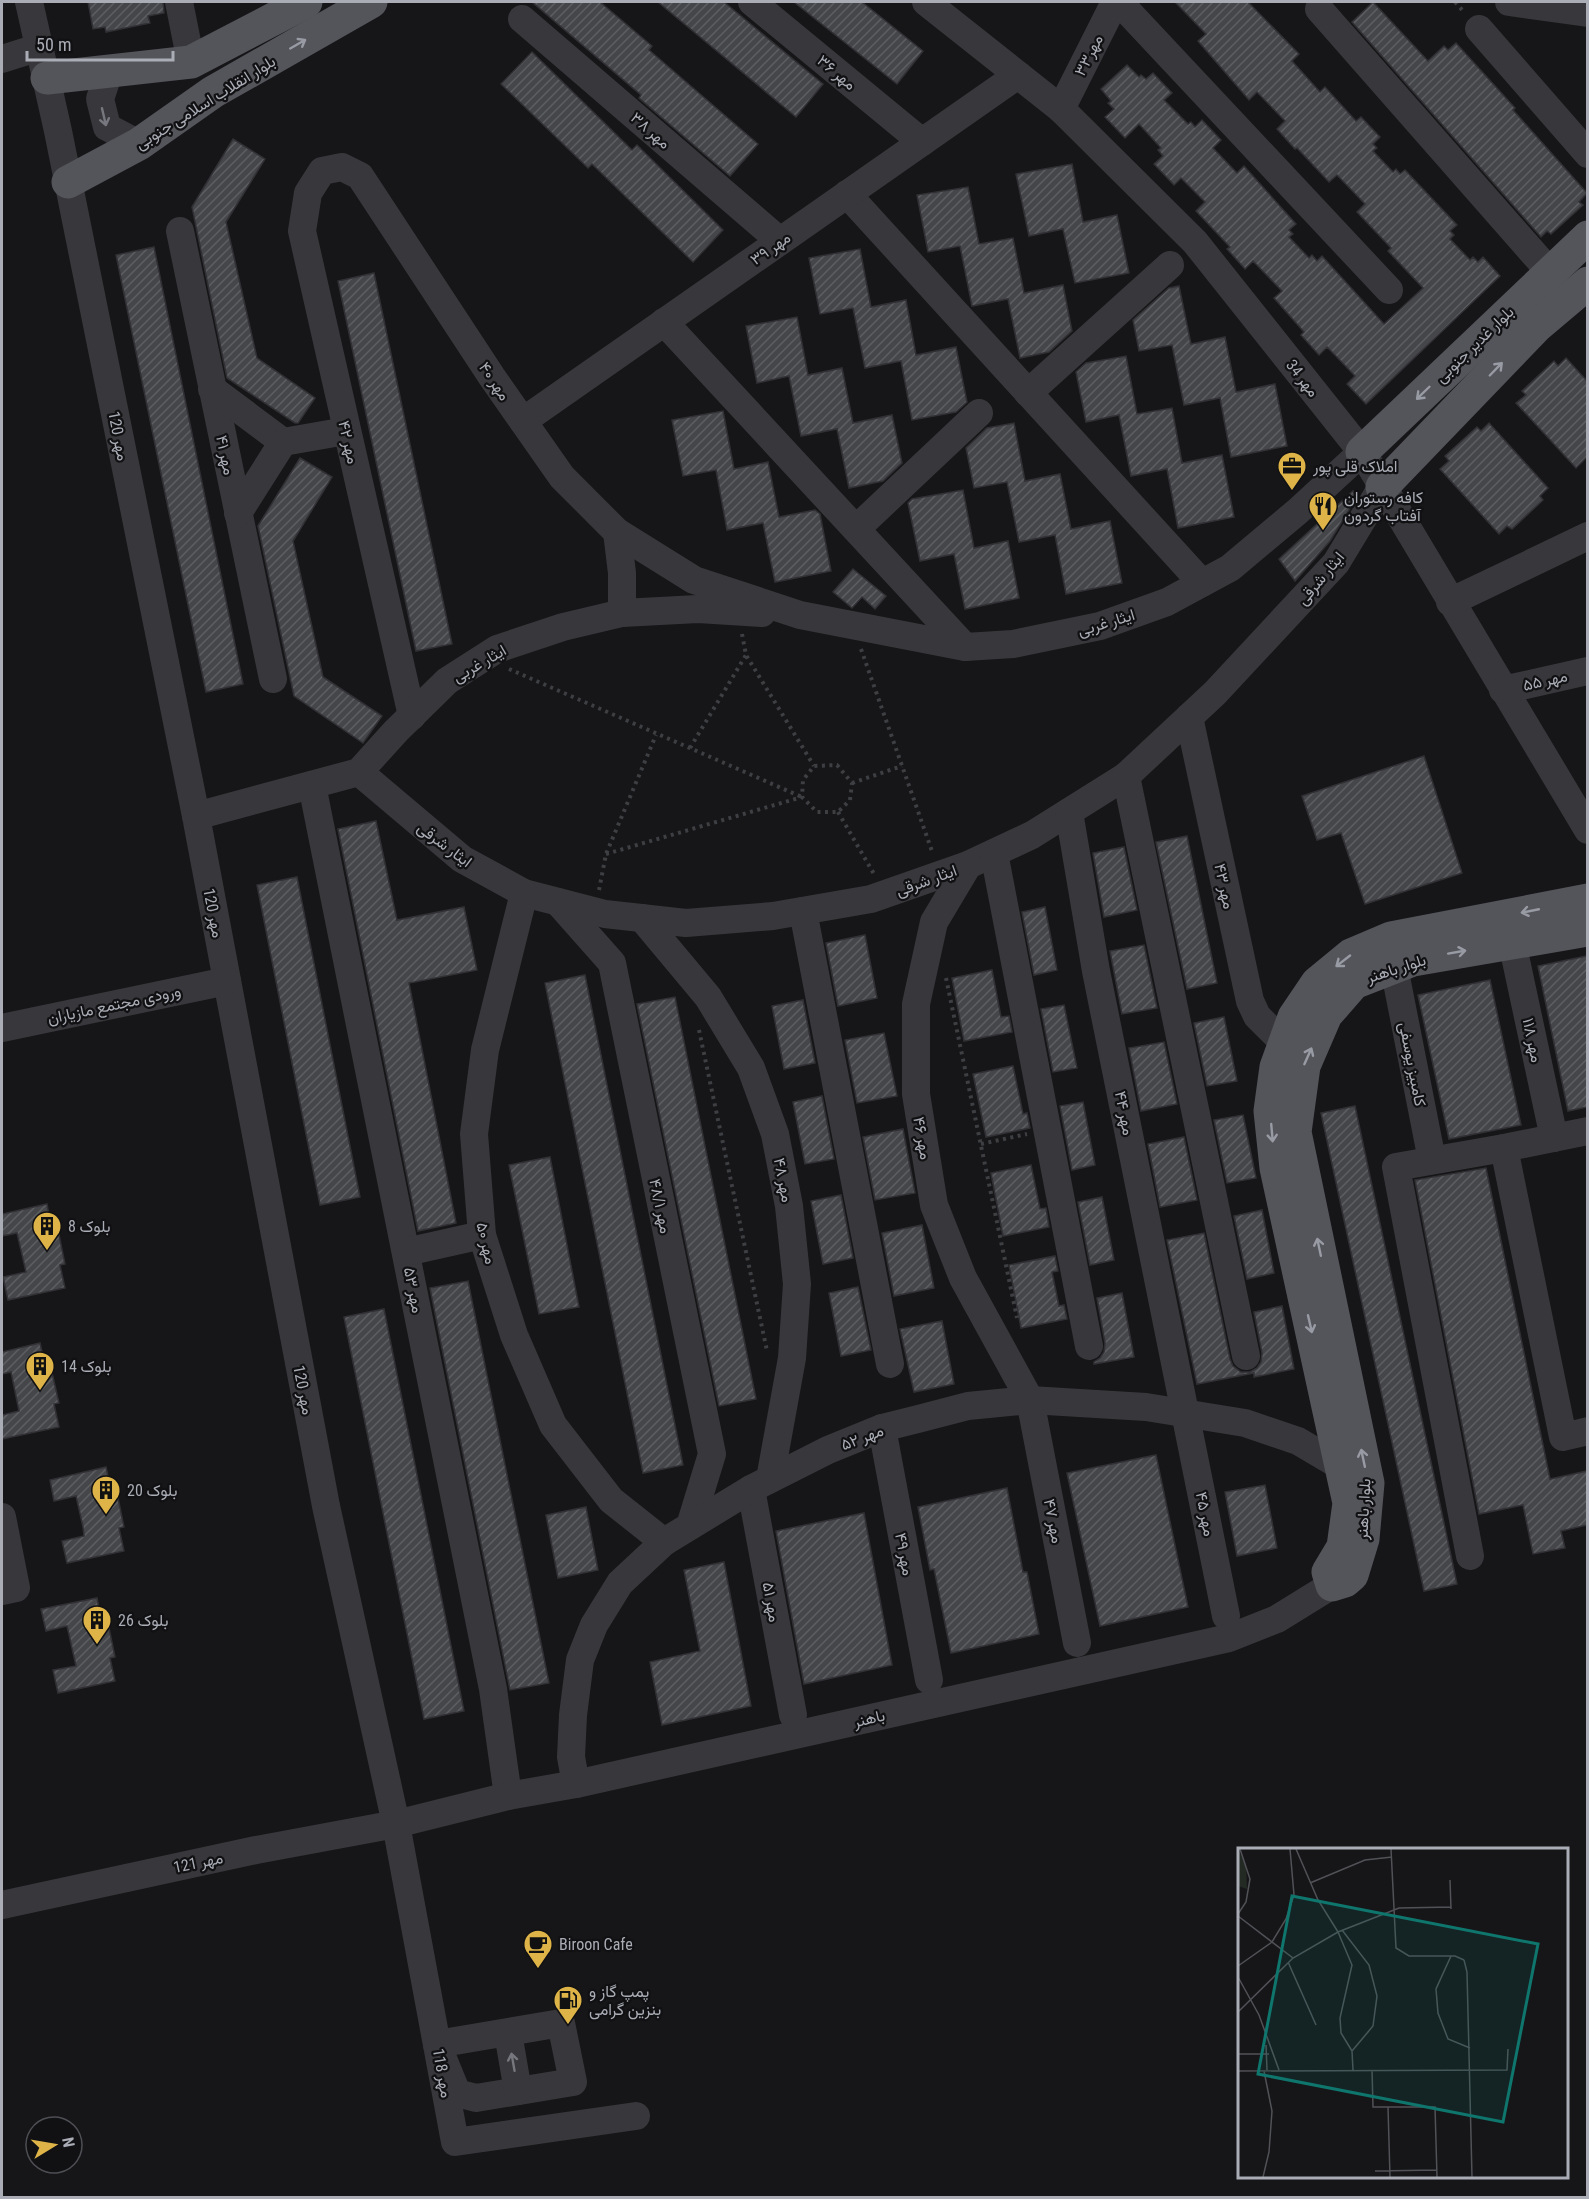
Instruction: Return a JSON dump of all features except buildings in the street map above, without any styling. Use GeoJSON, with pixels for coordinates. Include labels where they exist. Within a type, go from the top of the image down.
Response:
{"type":"FeatureCollection","features":[{"type":"Feature","properties":{"kind":"main road"},"geometry":{"type":"LineString","coordinates":[[46,78],[191,62],[306,2]]}},
{"type":"Feature","properties":{"kind":"main road","name":"بلوار انقلاب اسلامی جنوبی"},"geometry":{"type":"LineString","coordinates":[[68,182],[139,144],[213,92],[372,2]]}},
{"type":"Feature","properties":{"kind":"main road","name":"بلوار غدیر جنوبی"},"geometry":{"type":"LineString","coordinates":[[1362,452],[1587,237]]}},
{"type":"Feature","properties":{"kind":"main road","name":"بلوار غدیر جنوبی"},"geometry":{"type":"LineString","coordinates":[[1383,487],[1536,327],[1587,283]]}},
{"type":"Feature","properties":{"kind":"main road","name":"بلوار باهنر"},"geometry":{"type":"LineString","coordinates":[[1587,900],[1390,938],[1351,955],[1317,983],[1294,1017],[1284,1043],[1276,1067],[1270,1111],[1276,1168],[1349,1503],[1343,1547],[1328,1572],[1332,1586],[1345,1581],[1352,1575],[1363,1539],[1368,1483],[1295,1132],[1304,1066],[1326,1015],[1354,982],[1413,960],[1587,930]]}},
{"type":"Feature","properties":{"kind":"street","name":"مهر 120"},"geometry":{"type":"LineString","coordinates":[[29,2],[68,182],[196,816],[326,1506],[396,1824]]}},
{"type":"Feature","properties":{"kind":"street"},"geometry":{"type":"LineString","coordinates":[[179,2],[191,62]]}},
{"type":"Feature","properties":{"kind":"street","name":"مهر ۳۶"},"geometry":{"type":"LineString","coordinates":[[752,2],[922,142]]}},
{"type":"Feature","properties":{"kind":"street","name":"مهر 34"},"geometry":{"type":"LineString","coordinates":[[926,2],[1061,109],[1195,242],[1362,452],[1587,830]]}},
{"type":"Feature","properties":{"kind":"street"},"geometry":{"type":"LineString","coordinates":[[1117,2],[1389,290]]}},
{"type":"Feature","properties":{"kind":"street","name":"مهر۳۳"},"geometry":{"type":"LineString","coordinates":[[1061,109],[1117,2]]}},
{"type":"Feature","properties":{"kind":"street"},"geometry":{"type":"LineString","coordinates":[[1509,2],[1587,12]]}},
{"type":"Feature","properties":{"kind":"street"},"geometry":{"type":"LineString","coordinates":[[1319,9],[1550,272]]}},
{"type":"Feature","properties":{"kind":"street","name":"مهر ۳۸"},"geometry":{"type":"LineString","coordinates":[[522,19],[780,241]]}},
{"type":"Feature","properties":{"kind":"street"},"geometry":{"type":"LineString","coordinates":[[1479,29],[1587,154]]}},
{"type":"Feature","properties":{"kind":"street"},"geometry":{"type":"LineString","coordinates":[[2,59],[40,47]]}},
{"type":"Feature","properties":{"kind":"street"},"geometry":{"type":"LineString","coordinates":[[109,72],[100,99],[107,127],[139,144]]}},
{"type":"Feature","properties":{"kind":"street","name":"مهر ۳۹"},"geometry":{"type":"LineString","coordinates":[[523,421],[1018,75]]}},
{"type":"Feature","properties":{"kind":"street","name":"مهر ۴۰"},"geometry":{"type":"LineString","coordinates":[[322,171],[342,167],[360,176],[562,477],[617,532],[694,580]]}},
{"type":"Feature","properties":{"kind":"street","name":"مهر ۴۲"},"geometry":{"type":"LineString","coordinates":[[322,171],[308,193],[302,231],[412,716]]}},
{"type":"Feature","properties":{"kind":"street"},"geometry":{"type":"LineString","coordinates":[[847,194],[1202,583]]}},
{"type":"Feature","properties":{"kind":"street","name":"مهر ۴۱"},"geometry":{"type":"LineString","coordinates":[[180,231],[273,679]]}},
{"type":"Feature","properties":{"kind":"street"},"geometry":{"type":"LineString","coordinates":[[1028,393],[1170,265]]}},
{"type":"Feature","properties":{"kind":"street"},"geometry":{"type":"LineString","coordinates":[[664,322],[965,647]]}},
{"type":"Feature","properties":{"kind":"street"},"geometry":{"type":"LineString","coordinates":[[213,389],[283,442],[346,431]]}},
{"type":"Feature","properties":{"kind":"street"},"geometry":{"type":"LineString","coordinates":[[856,530],[980,413]]}},
{"type":"Feature","properties":{"kind":"street"},"geometry":{"type":"LineString","coordinates":[[238,513],[283,442]]}},
{"type":"Feature","properties":{"kind":"street","name":"ایثار غربی"},"geometry":{"type":"LineString","coordinates":[[694,580],[800,615],[965,647],[1013,644],[1100,626],[1167,602],[1230,568],[1298,511],[1362,452]]}},
{"type":"Feature","properties":{"kind":"street","name":"ایثار شرقی"},"geometry":{"type":"LineString","coordinates":[[360,772],[462,859],[524,893],[595,912],[686,923],[772,916],[872,899],[981,859],[1032,835],[1126,776],[1215,693],[1336,563],[1383,487]]}},
{"type":"Feature","properties":{"kind":"street"},"geometry":{"type":"LineString","coordinates":[[617,532],[622,573],[622,613]]}},
{"type":"Feature","properties":{"kind":"street"},"geometry":{"type":"LineString","coordinates":[[1450,602],[1587,536]]}},
{"type":"Feature","properties":{"kind":"street","name":"ایثار غربی"},"geometry":{"type":"LineString","coordinates":[[360,772],[447,681],[497,649],[562,627],[622,613],[698,609],[800,615]]}},
{"type":"Feature","properties":{"kind":"street","name":"مهر ۵۵"},"geometry":{"type":"LineString","coordinates":[[1503,690],[1587,670]]}},
{"type":"Feature","properties":{"kind":"street","name":"مهر ۴۳"},"geometry":{"type":"LineString","coordinates":[[1189,717],[1250,1002],[1257,1016],[1284,1043]]}},
{"type":"Feature","properties":{"kind":"street"},"geometry":{"type":"LineString","coordinates":[[196,816],[360,772]]}},
{"type":"Feature","properties":{"kind":"street"},"geometry":{"type":"LineString","coordinates":[[1126,776],[1246,1356]]}},
{"type":"Feature","properties":{"kind":"street","name":"مهر ۵۳"},"geometry":{"type":"LineString","coordinates":[[312,785],[493,1689],[508,1796]]}},
{"type":"Feature","properties":{"kind":"street","name":"مهر ۴۴"},"geometry":{"type":"LineString","coordinates":[[1069,812],[1098,983],[1185,1412]]}},
{"type":"Feature","properties":{"kind":"street"},"geometry":{"type":"LineString","coordinates":[[981,859],[1047,1130],[1089,1346]]}},
{"type":"Feature","properties":{"kind":"street","name":"مهر ۴۶"},"geometry":{"type":"LineString","coordinates":[[981,859],[934,922],[916,1004],[916,1094],[934,1205],[963,1278],[1030,1400]]}},
{"type":"Feature","properties":{"kind":"street","name":"مهر ۵۰"},"geometry":{"type":"LineString","coordinates":[[524,893],[486,1050],[474,1134],[482,1235],[514,1335],[553,1425],[611,1500],[664,1542]]}},
{"type":"Feature","properties":{"kind":"street","name":"مهر ۴۸/۱"},"geometry":{"type":"LineString","coordinates":[[558,902],[612,963],[712,1454],[690,1526]]}},
{"type":"Feature","properties":{"kind":"street"},"geometry":{"type":"LineString","coordinates":[[803,911],[890,1364]]}},
{"type":"Feature","properties":{"kind":"street","name":"مهر ۴۸"},"geometry":{"type":"LineString","coordinates":[[642,918],[708,997],[751,1068],[775,1134],[789,1206],[797,1284],[792,1358],[761,1484]]}},
{"type":"Feature","properties":{"kind":"street","name":"مهر ۱۱۸"},"geometry":{"type":"LineString","coordinates":[[1512,942],[1554,1138]]}},
{"type":"Feature","properties":{"kind":"street","name":"کامبیز یوسفی"},"geometry":{"type":"LineString","coordinates":[[1394,967],[1432,1160]]}},
{"type":"Feature","properties":{"kind":"street","name":"ورودی مجتمع مازیاران"},"geometry":{"type":"LineString","coordinates":[[2,1028],[227,981]]}},
{"type":"Feature","properties":{"kind":"street"},"geometry":{"type":"LineString","coordinates":[[1470,1556],[1396,1167],[1587,1131]]}},
{"type":"Feature","properties":{"kind":"street"},"geometry":{"type":"LineString","coordinates":[[1503,1148],[1563,1437],[1587,1431]]}},
{"type":"Feature","properties":{"kind":"street"},"geometry":{"type":"LineString","coordinates":[[406,1252],[482,1235]]}},
{"type":"Feature","properties":{"kind":"street","name":"مهر ۵۲"},"geometry":{"type":"LineString","coordinates":[[576,1784],[571,1757],[573,1715],[580,1660],[594,1625],[620,1583],[664,1542],[761,1484],[828,1450],[882,1428],[968,1406],[1030,1400],[1146,1407],[1245,1423],[1298,1441],[1342,1467]]}},
{"type":"Feature","properties":{"kind":"street","name":"مهر ۴۷"},"geometry":{"type":"LineString","coordinates":[[1030,1400],[1077,1643]]}},
{"type":"Feature","properties":{"kind":"street","name":"مهر ۴۵"},"geometry":{"type":"LineString","coordinates":[[1185,1412],[1226,1616]]}},
{"type":"Feature","properties":{"kind":"street","name":"مهر ۴۹"},"geometry":{"type":"LineString","coordinates":[[882,1428],[929,1680]]}},
{"type":"Feature","properties":{"kind":"street","name":"مهر ۵۱"},"geometry":{"type":"LineString","coordinates":[[761,1484],[793,1714]]}},
{"type":"Feature","properties":{"kind":"street"},"geometry":{"type":"LineString","coordinates":[[2,1517],[16,1588],[2,1591]]}},
{"type":"Feature","properties":{"kind":"street","name":"باهنر"},"geometry":{"type":"LineString","coordinates":[[396,1824],[508,1796],[576,1784],[1229,1638],[1277,1619],[1332,1586]]}},
{"type":"Feature","properties":{"kind":"street","name":"مهر 121"},"geometry":{"type":"LineString","coordinates":[[2,1905],[256,1850],[396,1824]]}},
{"type":"Feature","properties":{"kind":"street","name":"مهر 118"},"geometry":{"type":"LineString","coordinates":[[396,1824],[455,2142],[636,2116]]}},
{"type":"Feature","properties":{"kind":"street"},"geometry":{"type":"LineString","coordinates":[[561,2023],[573,2082],[476,2098],[457,2093],[437,2044],[508,2033],[561,2023]]}},
{"type":"Feature","properties":{"kind":"street"},"geometry":{"type":"LineString","coordinates":[[508,2033],[518,2091]]}},
{"type":"Feature","properties":{"kind":"path"},"geometry":{"type":"LineString","coordinates":[[738,612],[746,655],[814,766]]}},
{"type":"Feature","properties":{"kind":"path"},"geometry":{"type":"LineString","coordinates":[[852,625],[941,874]]}},
{"type":"Feature","properties":{"kind":"path"},"geometry":{"type":"LineString","coordinates":[[690,748],[746,655]]}},
{"type":"Feature","properties":{"kind":"path"},"geometry":{"type":"LineString","coordinates":[[484,658],[802,797],[817,813],[838,812],[850,800],[852,783],[837,765],[814,766],[803,780],[802,797]]}},
{"type":"Feature","properties":{"kind":"path"},"geometry":{"type":"LineString","coordinates":[[595,912],[606,854],[656,734]]}},
{"type":"Feature","properties":{"kind":"path"},"geometry":{"type":"LineString","coordinates":[[852,783],[902,766]]}},
{"type":"Feature","properties":{"kind":"path"},"geometry":{"type":"LineString","coordinates":[[606,854],[802,797]]}},
{"type":"Feature","properties":{"kind":"path"},"geometry":{"type":"LineString","coordinates":[[838,812],[886,894]]}},
{"type":"Feature","properties":{"kind":"path"},"geometry":{"type":"LineString","coordinates":[[944,969],[1017,1318]]}},
{"type":"Feature","properties":{"kind":"path"},"geometry":{"type":"LineString","coordinates":[[698,1020],[769,1359]]}},
{"type":"Feature","properties":{"kind":"path"},"geometry":{"type":"LineString","coordinates":[[981,1144],[1047,1130]]}},
{"type":"Feature","properties":{"kind":"place","name":"املاک قلی پور"},"geometry":{"type":"Point","coordinates":[1292,492]}},
{"type":"Feature","properties":{"kind":"place","name":"کافه رستوران آفتاب گردون"},"geometry":{"type":"Point","coordinates":[1323,532]}},
{"type":"Feature","properties":{"kind":"place","name":"بلوک 8"},"geometry":{"type":"Point","coordinates":[47,1252]}},
{"type":"Feature","properties":{"kind":"place","name":"بلوک 14"},"geometry":{"type":"Point","coordinates":[40,1392]}},
{"type":"Feature","properties":{"kind":"place","name":"بلوک 20"},"geometry":{"type":"Point","coordinates":[106,1516]}},
{"type":"Feature","properties":{"kind":"place","name":"بلوک 26"},"geometry":{"type":"Point","coordinates":[97,1646]}},
{"type":"Feature","properties":{"kind":"place","name":"Biroon Cafe"},"geometry":{"type":"Point","coordinates":[538,1970]}},
{"type":"Feature","properties":{"kind":"place","name":"پمپ گاز و بنزین گرامی"},"geometry":{"type":"Point","coordinates":[568,2026]}}]}
